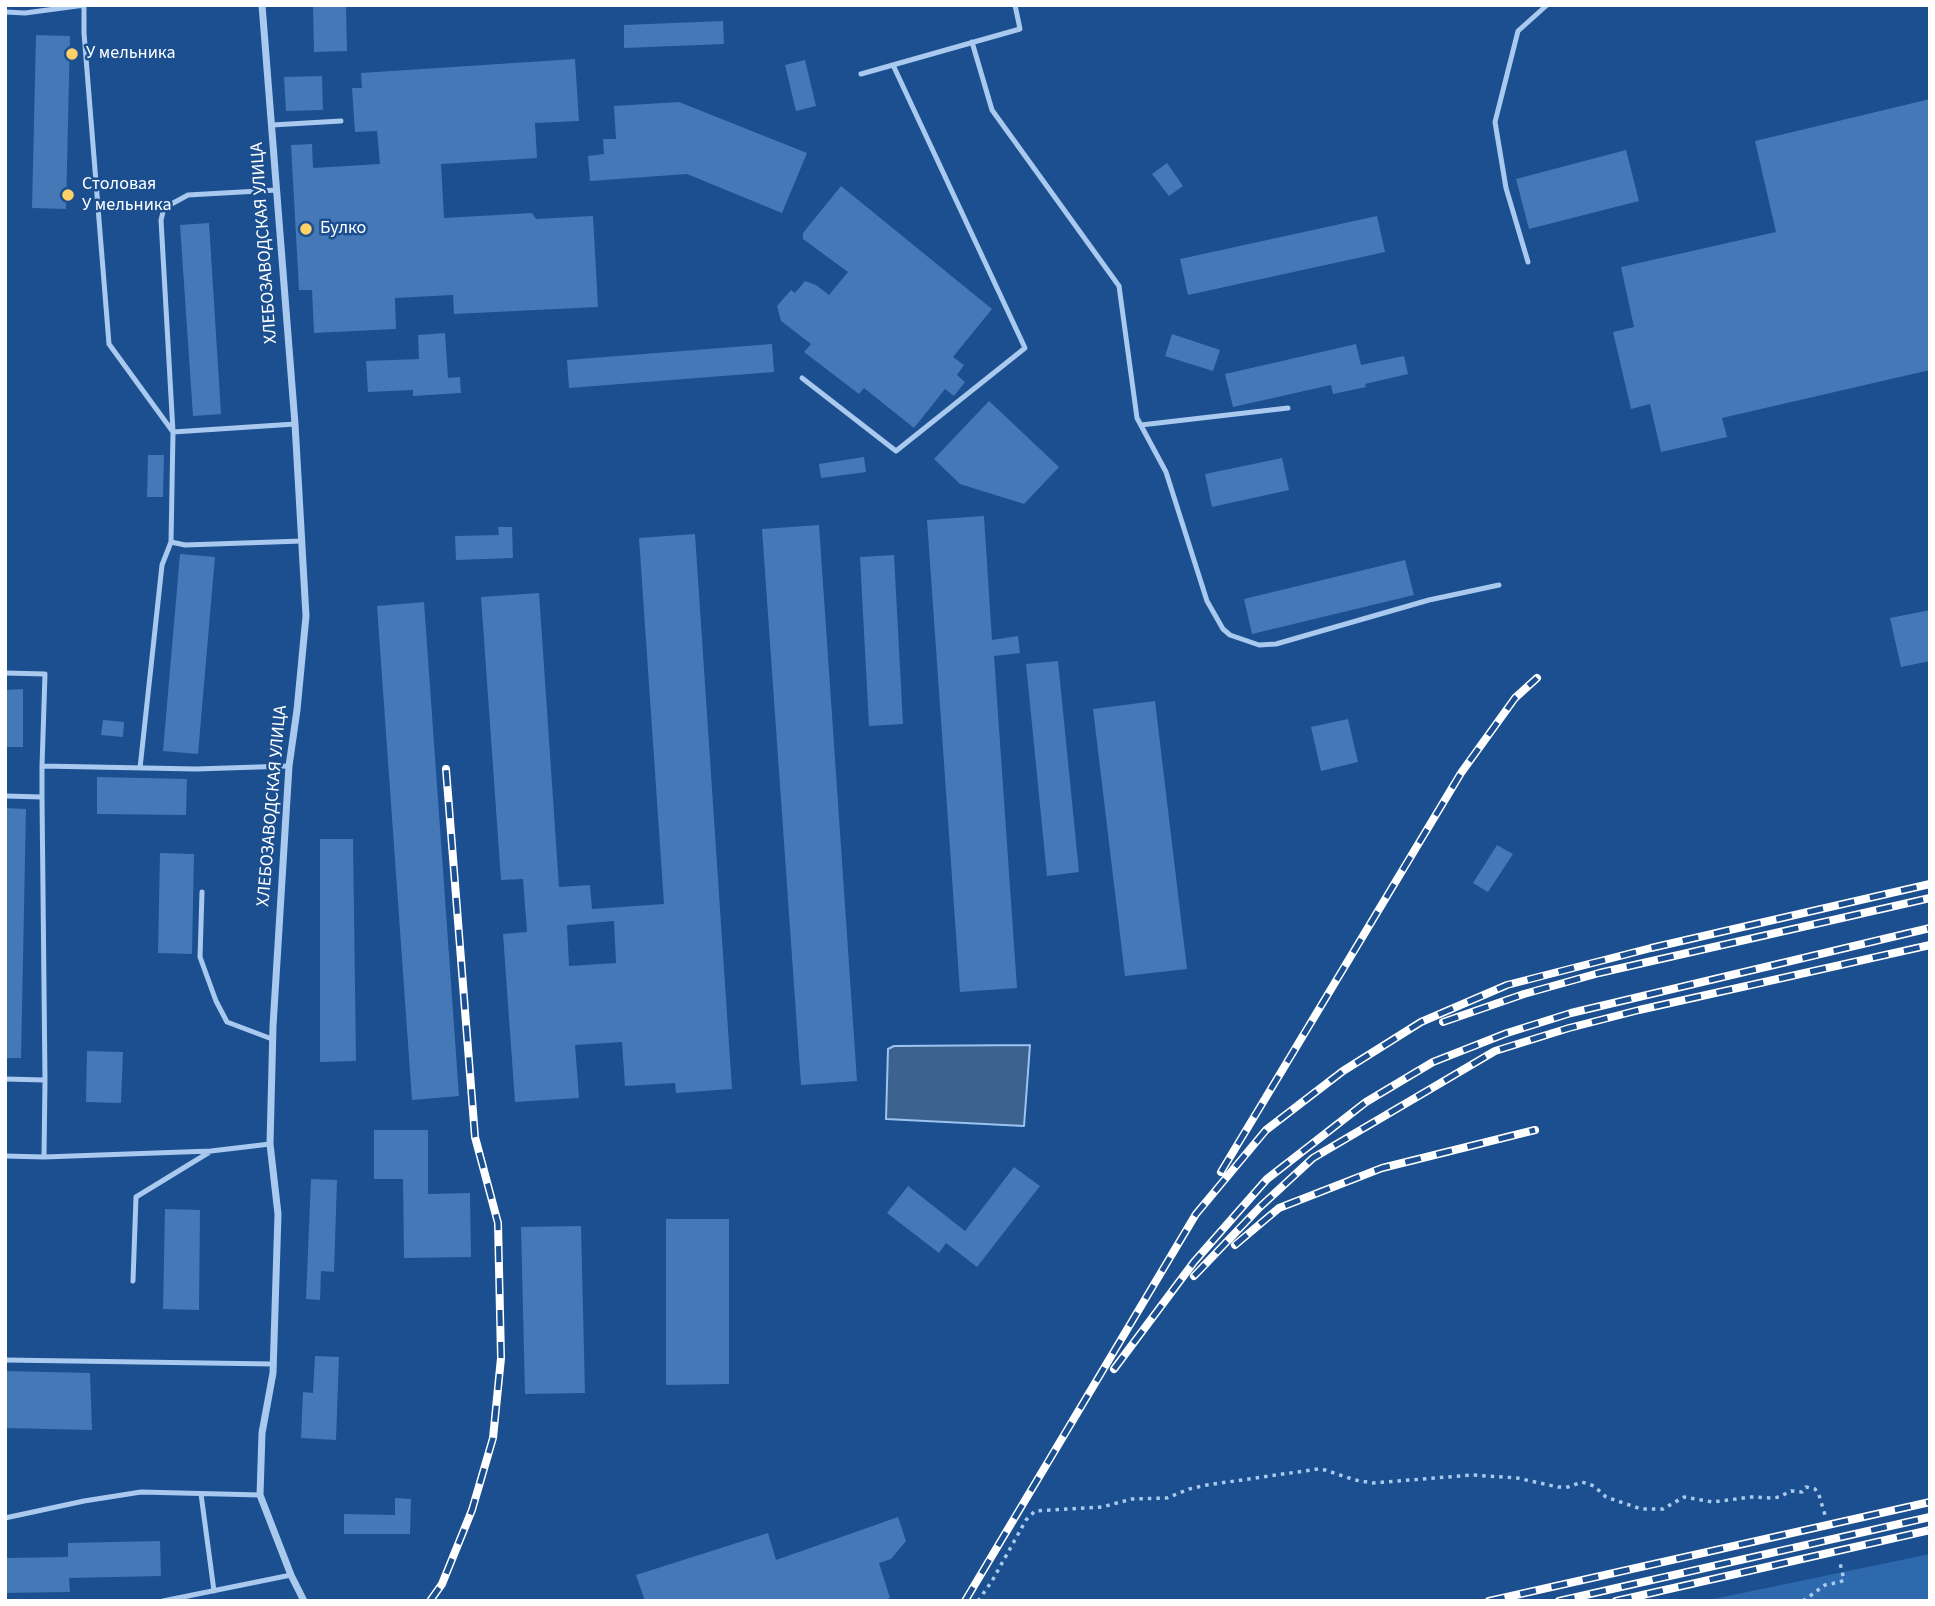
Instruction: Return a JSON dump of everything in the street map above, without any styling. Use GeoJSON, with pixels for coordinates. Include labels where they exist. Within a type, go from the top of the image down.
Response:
{"type":"FeatureCollection","features":[{"type":"Feature","properties":{"kind":"street","name":"ХЛЕБОЗАВОДСКАЯ УЛИЦА"},"geometry":{"type":"LineString","coordinates":[[262,5],[295,424],[306,617],[289,766],[272,1039],[270,1144],[278,1214],[273,1364],[262,1433],[260,1495],[304,1601]]}},
{"type":"Feature","properties":{"kind":"lane"},"geometry":{"type":"LineString","coordinates":[[5,12],[25,13],[85,5],[84,33],[109,344],[173,432]]}},
{"type":"Feature","properties":{"kind":"lane"},"geometry":{"type":"LineString","coordinates":[[861,74],[1020,29],[1014,5]]}},
{"type":"Feature","properties":{"kind":"lane"},"geometry":{"type":"LineString","coordinates":[[1528,262],[1506,188],[1495,122],[1518,31],[1547,5]]}},
{"type":"Feature","properties":{"kind":"lane"},"geometry":{"type":"LineString","coordinates":[[972,42],[992,110],[1119,286],[1137,418],[1166,472],[1207,601],[1223,629],[1230,635],[1259,645],[1276,644],[1429,600],[1499,585]]}},
{"type":"Feature","properties":{"kind":"lane"},"geometry":{"type":"LineString","coordinates":[[802,378],[896,451],[1025,348],[893,65]]}},
{"type":"Feature","properties":{"kind":"lane"},"geometry":{"type":"LineString","coordinates":[[272,125],[341,121]]}},
{"type":"Feature","properties":{"kind":"lane"},"geometry":{"type":"LineString","coordinates":[[140,768],[162,565],[171,542],[173,432],[161,220],[164,208],[188,195],[277,190]]}},
{"type":"Feature","properties":{"kind":"lane"},"geometry":{"type":"LineString","coordinates":[[1140,425],[1288,408]]}},
{"type":"Feature","properties":{"kind":"lane"},"geometry":{"type":"LineString","coordinates":[[173,432],[295,424]]}},
{"type":"Feature","properties":{"kind":"lane"},"geometry":{"type":"LineString","coordinates":[[171,542],[185,545],[302,541]]}},
{"type":"Feature","properties":{"kind":"lane"},"geometry":{"type":"LineString","coordinates":[[5,673],[46,674],[42,766],[44,1157]]}},
{"type":"Feature","properties":{"kind":"lane"},"geometry":{"type":"LineString","coordinates":[[42,766],[196,769],[289,766]]}},
{"type":"Feature","properties":{"kind":"lane"},"geometry":{"type":"LineString","coordinates":[[5,796],[42,797]]}},
{"type":"Feature","properties":{"kind":"lane"},"geometry":{"type":"LineString","coordinates":[[202,892],[200,957],[216,1002],[227,1022],[272,1039]]}},
{"type":"Feature","properties":{"kind":"lane"},"geometry":{"type":"LineString","coordinates":[[5,1079],[45,1080]]}},
{"type":"Feature","properties":{"kind":"lane"},"geometry":{"type":"LineString","coordinates":[[5,1156],[211,1152],[270,1144]]}},
{"type":"Feature","properties":{"kind":"lane"},"geometry":{"type":"LineString","coordinates":[[133,1281],[136,1197],[211,1152]]}},
{"type":"Feature","properties":{"kind":"lane"},"geometry":{"type":"LineString","coordinates":[[5,1360],[273,1364]]}},
{"type":"Feature","properties":{"kind":"lane"},"geometry":{"type":"LineString","coordinates":[[5,1518],[141,1492],[260,1495]]}},
{"type":"Feature","properties":{"kind":"lane"},"geometry":{"type":"LineString","coordinates":[[201,1494],[214,1591]]}},
{"type":"Feature","properties":{"kind":"lane"},"geometry":{"type":"LineString","coordinates":[[163,1601],[291,1575]]}},
{"type":"Feature","properties":{"kind":"path"},"geometry":{"type":"LineString","coordinates":[[978,1601],[1026,1520],[1035,1511],[1092,1508],[1132,1499],[1167,1498],[1207,1485],[1318,1469],[1373,1483],[1472,1475],[1517,1478],[1558,1487],[1582,1482],[1594,1486],[1606,1497],[1641,1509],[1663,1509],[1684,1497],[1713,1502],[1751,1497],[1773,1498],[1791,1491],[1802,1492],[1806,1487],[1815,1489],[1825,1515]]}},
{"type":"Feature","properties":{"kind":"path"},"geometry":{"type":"LineString","coordinates":[[1803,1601],[1825,1585],[1844,1580],[1840,1563]]}},
{"type":"Feature","properties":{"kind":"shaded area"},"geometry":{"type":"Polygon","coordinates":[[[1030,1045],[1024,1126],[886,1119],[888,1049],[894,1046],[1030,1045]]]}},
{"type":"Feature","properties":{"kind":"shaded area"},"geometry":{"type":"Polygon","coordinates":[[[1930,1554],[1930,1601],[1704,1601],[1930,1554]]]}},
{"type":"Feature","properties":{"kind":"building"},"geometry":{"type":"Polygon","coordinates":[[[313,5],[346,5],[347,51],[314,52],[313,5]]]}},
{"type":"Feature","properties":{"kind":"building"},"geometry":{"type":"Polygon","coordinates":[[[723,21],[724,44],[624,48],[624,25],[723,21]]]}},
{"type":"Feature","properties":{"kind":"building"},"geometry":{"type":"Polygon","coordinates":[[[36,35],[70,36],[66,209],[32,208],[36,35]]]}},
{"type":"Feature","properties":{"kind":"building"},"geometry":{"type":"Polygon","coordinates":[[[575,59],[579,121],[535,123],[537,158],[441,164],[444,218],[532,213],[536,219],[593,216],[598,307],[454,314],[453,295],[395,298],[396,329],[314,333],[312,290],[299,290],[291,145],[312,144],[313,168],[380,164],[377,131],[355,132],[352,88],[362,88],[361,73],[575,59]]]}},
{"type":"Feature","properties":{"kind":"building"},"geometry":{"type":"Polygon","coordinates":[[[805,60],[816,106],[796,111],[785,65],[805,60]]]}},
{"type":"Feature","properties":{"kind":"building"},"geometry":{"type":"Polygon","coordinates":[[[322,76],[323,110],[286,111],[284,77],[322,76]]]}},
{"type":"Feature","properties":{"kind":"building"},"geometry":{"type":"Polygon","coordinates":[[[1930,99],[1930,370],[1722,418],[1727,437],[1661,452],[1650,404],[1631,409],[1613,332],[1634,327],[1621,267],[1776,232],[1755,141],[1930,99]]]}},
{"type":"Feature","properties":{"kind":"building"},"geometry":{"type":"Polygon","coordinates":[[[679,102],[807,153],[782,213],[687,174],[590,181],[588,156],[604,154],[603,139],[616,139],[614,106],[679,102]]]}},
{"type":"Feature","properties":{"kind":"building"},"geometry":{"type":"Polygon","coordinates":[[[1626,150],[1639,201],[1529,229],[1516,179],[1626,150]]]}},
{"type":"Feature","properties":{"kind":"building"},"geometry":{"type":"Polygon","coordinates":[[[1167,163],[1183,186],[1169,196],[1152,174],[1167,163]]]}},
{"type":"Feature","properties":{"kind":"building"},"geometry":{"type":"Polygon","coordinates":[[[841,186],[992,309],[953,357],[964,365],[957,375],[965,382],[954,396],[945,389],[914,428],[864,388],[859,394],[804,352],[811,344],[781,321],[777,306],[791,290],[795,293],[805,281],[829,295],[848,272],[803,239],[803,233],[841,186]]]}},
{"type":"Feature","properties":{"kind":"building"},"geometry":{"type":"Polygon","coordinates":[[[1377,216],[1385,252],[1188,295],[1180,259],[1377,216]]]}},
{"type":"Feature","properties":{"kind":"building"},"geometry":{"type":"Polygon","coordinates":[[[209,223],[221,414],[193,416],[180,225],[209,223]]]}},
{"type":"Feature","properties":{"kind":"building"},"geometry":{"type":"Polygon","coordinates":[[[445,333],[448,378],[460,377],[461,393],[413,396],[413,390],[368,392],[366,361],[419,359],[418,335],[445,333]]]}},
{"type":"Feature","properties":{"kind":"building"},"geometry":{"type":"Polygon","coordinates":[[[1172,334],[1220,350],[1213,371],[1165,356],[1172,334]]]}},
{"type":"Feature","properties":{"kind":"building"},"geometry":{"type":"Polygon","coordinates":[[[772,344],[774,372],[569,388],[567,360],[772,344]]]}},
{"type":"Feature","properties":{"kind":"building"},"geometry":{"type":"Polygon","coordinates":[[[1356,344],[1361,365],[1404,356],[1408,374],[1333,394],[1331,385],[1233,407],[1225,374],[1356,344]]]}},
{"type":"Feature","properties":{"kind":"building"},"geometry":{"type":"Polygon","coordinates":[[[989,401],[1059,467],[1024,504],[960,484],[934,459],[989,401]]]}},
{"type":"Feature","properties":{"kind":"building"},"geometry":{"type":"Polygon","coordinates":[[[148,455],[164,455],[163,497],[147,497],[148,455]]]}},
{"type":"Feature","properties":{"kind":"building"},"geometry":{"type":"Polygon","coordinates":[[[864,457],[866,472],[821,478],[819,464],[864,457]]]}},
{"type":"Feature","properties":{"kind":"building"},"geometry":{"type":"Polygon","coordinates":[[[1282,458],[1289,490],[1212,507],[1205,474],[1282,458]]]}},
{"type":"Feature","properties":{"kind":"building"},"geometry":{"type":"Polygon","coordinates":[[[984,516],[992,640],[1018,636],[1020,653],[994,656],[1017,988],[960,992],[927,520],[984,516]]]}},
{"type":"Feature","properties":{"kind":"building"},"geometry":{"type":"Polygon","coordinates":[[[819,525],[857,1081],[801,1085],[762,529],[819,525]]]}},
{"type":"Feature","properties":{"kind":"building"},"geometry":{"type":"Polygon","coordinates":[[[498,527],[512,527],[513,558],[456,560],[455,536],[499,535],[498,527]]]}},
{"type":"Feature","properties":{"kind":"building"},"geometry":{"type":"Polygon","coordinates":[[[695,534],[732,1089],[676,1093],[675,1083],[625,1086],[622,1042],[575,1045],[579,1098],[515,1102],[503,934],[527,932],[523,879],[501,880],[481,597],[539,593],[559,887],[590,885],[592,909],[664,904],[639,538],[695,534]],[[614,921],[567,925],[569,966],[616,963],[614,921]]]}},
{"type":"Feature","properties":{"kind":"building"},"geometry":{"type":"Polygon","coordinates":[[[180,554],[215,557],[198,754],[163,751],[180,554]]]}},
{"type":"Feature","properties":{"kind":"building"},"geometry":{"type":"Polygon","coordinates":[[[894,555],[903,724],[869,726],[860,557],[894,555]]]}},
{"type":"Feature","properties":{"kind":"building"},"geometry":{"type":"Polygon","coordinates":[[[1405,560],[1414,595],[1252,634],[1244,599],[1405,560]]]}},
{"type":"Feature","properties":{"kind":"building"},"geometry":{"type":"Polygon","coordinates":[[[424,602],[459,1096],[412,1100],[377,606],[424,602]]]}},
{"type":"Feature","properties":{"kind":"building"},"geometry":{"type":"Polygon","coordinates":[[[1930,610],[1930,661],[1901,667],[1890,618],[1930,610]]]}},
{"type":"Feature","properties":{"kind":"building"},"geometry":{"type":"Polygon","coordinates":[[[1058,661],[1079,872],[1047,876],[1026,664],[1058,661]]]}},
{"type":"Feature","properties":{"kind":"building"},"geometry":{"type":"Polygon","coordinates":[[[23,689],[23,747],[5,747],[5,690],[23,689]]]}},
{"type":"Feature","properties":{"kind":"building"},"geometry":{"type":"Polygon","coordinates":[[[1155,701],[1187,969],[1125,976],[1093,709],[1155,701]]]}},
{"type":"Feature","properties":{"kind":"building"},"geometry":{"type":"Polygon","coordinates":[[[1348,719],[1358,762],[1321,771],[1311,727],[1348,719]]]}},
{"type":"Feature","properties":{"kind":"building"},"geometry":{"type":"Polygon","coordinates":[[[103,720],[124,722],[123,737],[101,735],[103,720]]]}},
{"type":"Feature","properties":{"kind":"building"},"geometry":{"type":"Polygon","coordinates":[[[97,777],[187,779],[186,815],[97,814],[97,777]]]}},
{"type":"Feature","properties":{"kind":"building"},"geometry":{"type":"Polygon","coordinates":[[[5,808],[26,809],[21,1058],[5,1058],[5,808]]]}},
{"type":"Feature","properties":{"kind":"building"},"geometry":{"type":"Polygon","coordinates":[[[320,839],[353,839],[356,1061],[320,1062],[320,839]]]}},
{"type":"Feature","properties":{"kind":"building"},"geometry":{"type":"Polygon","coordinates":[[[1497,845],[1513,854],[1488,892],[1473,883],[1497,845]]]}},
{"type":"Feature","properties":{"kind":"building"},"geometry":{"type":"Polygon","coordinates":[[[160,853],[194,854],[192,954],[158,953],[160,853]]]}},
{"type":"Feature","properties":{"kind":"building"},"geometry":{"type":"Polygon","coordinates":[[[87,1051],[123,1052],[121,1103],[86,1102],[87,1051]]]}},
{"type":"Feature","properties":{"kind":"building"},"geometry":{"type":"Polygon","coordinates":[[[374,1130],[428,1130],[428,1194],[470,1193],[471,1257],[404,1258],[403,1179],[374,1179],[374,1130]]]}},
{"type":"Feature","properties":{"kind":"building"},"geometry":{"type":"Polygon","coordinates":[[[1014,1167],[1040,1186],[977,1267],[946,1243],[939,1253],[887,1213],[908,1186],[965,1231],[1014,1167]]]}},
{"type":"Feature","properties":{"kind":"building"},"geometry":{"type":"Polygon","coordinates":[[[311,1179],[337,1180],[334,1272],[321,1271],[320,1300],[306,1299],[311,1179]]]}},
{"type":"Feature","properties":{"kind":"building"},"geometry":{"type":"Polygon","coordinates":[[[165,1209],[200,1210],[199,1310],[163,1309],[165,1209]]]}},
{"type":"Feature","properties":{"kind":"building"},"geometry":{"type":"Polygon","coordinates":[[[666,1219],[729,1219],[729,1384],[666,1385],[666,1219]]]}},
{"type":"Feature","properties":{"kind":"building"},"geometry":{"type":"Polygon","coordinates":[[[581,1226],[585,1393],[525,1394],[521,1227],[581,1226]]]}},
{"type":"Feature","properties":{"kind":"building"},"geometry":{"type":"Polygon","coordinates":[[[315,1356],[339,1357],[336,1440],[301,1438],[303,1392],[313,1393],[315,1356]]]}},
{"type":"Feature","properties":{"kind":"building"},"geometry":{"type":"Polygon","coordinates":[[[5,1371],[90,1373],[92,1430],[5,1428],[5,1371]]]}},
{"type":"Feature","properties":{"kind":"building"},"geometry":{"type":"Polygon","coordinates":[[[395,1498],[411,1499],[410,1534],[344,1534],[344,1514],[395,1515],[395,1498]]]}},
{"type":"Feature","properties":{"kind":"building"},"geometry":{"type":"Polygon","coordinates":[[[898,1517],[906,1541],[891,1559],[879,1563],[890,1598],[883,1601],[645,1601],[636,1575],[768,1533],[776,1560],[898,1517]]]}},
{"type":"Feature","properties":{"kind":"building"},"geometry":{"type":"Polygon","coordinates":[[[160,1541],[161,1576],[69,1578],[70,1592],[5,1593],[5,1558],[68,1557],[68,1543],[160,1541]]]}},
{"type":"Feature","properties":{"kind":"railway"},"geometry":{"type":"LineString","coordinates":[[1221,1172],[1461,773],[1515,698],[1537,678]]}},
{"type":"Feature","properties":{"kind":"railway"},"geometry":{"type":"LineString","coordinates":[[430,1601],[442,1584],[472,1510],[493,1438],[501,1358],[498,1223],[475,1137],[446,769]]}},
{"type":"Feature","properties":{"kind":"railway"},"geometry":{"type":"LineString","coordinates":[[965,1601],[1196,1214],[1266,1130],[1343,1071],[1421,1022],[1507,985],[1651,948],[1930,884]]}},
{"type":"Feature","properties":{"kind":"railway"},"geometry":{"type":"LineString","coordinates":[[1443,1022],[1524,994],[1599,973],[1930,898]]}},
{"type":"Feature","properties":{"kind":"railway"},"geometry":{"type":"LineString","coordinates":[[1114,1369],[1194,1262],[1267,1179],[1366,1102],[1433,1062],[1507,1033],[1571,1013],[1930,928]]}},
{"type":"Feature","properties":{"kind":"railway"},"geometry":{"type":"LineString","coordinates":[[1194,1276],[1260,1207],[1313,1158],[1495,1051],[1639,1010],[1930,945]]}},
{"type":"Feature","properties":{"kind":"railway"},"geometry":{"type":"LineString","coordinates":[[1235,1245],[1279,1208],[1382,1168],[1535,1130]]}},
{"type":"Feature","properties":{"kind":"railway"},"geometry":{"type":"LineString","coordinates":[[1489,1601],[1930,1502]]}},
{"type":"Feature","properties":{"kind":"railway"},"geometry":{"type":"LineString","coordinates":[[1559,1601],[1930,1517]]}},
{"type":"Feature","properties":{"kind":"railway"},"geometry":{"type":"LineString","coordinates":[[1616,1601],[1930,1530]]}},
{"type":"Feature","properties":{"kind":"place","name":"У мельника"},"geometry":{"type":"Point","coordinates":[72,54]}},
{"type":"Feature","properties":{"kind":"place","name":"Столовая У мельника"},"geometry":{"type":"Point","coordinates":[68,195]}},
{"type":"Feature","properties":{"kind":"place","name":"Булко"},"geometry":{"type":"Point","coordinates":[306,229]}}]}
